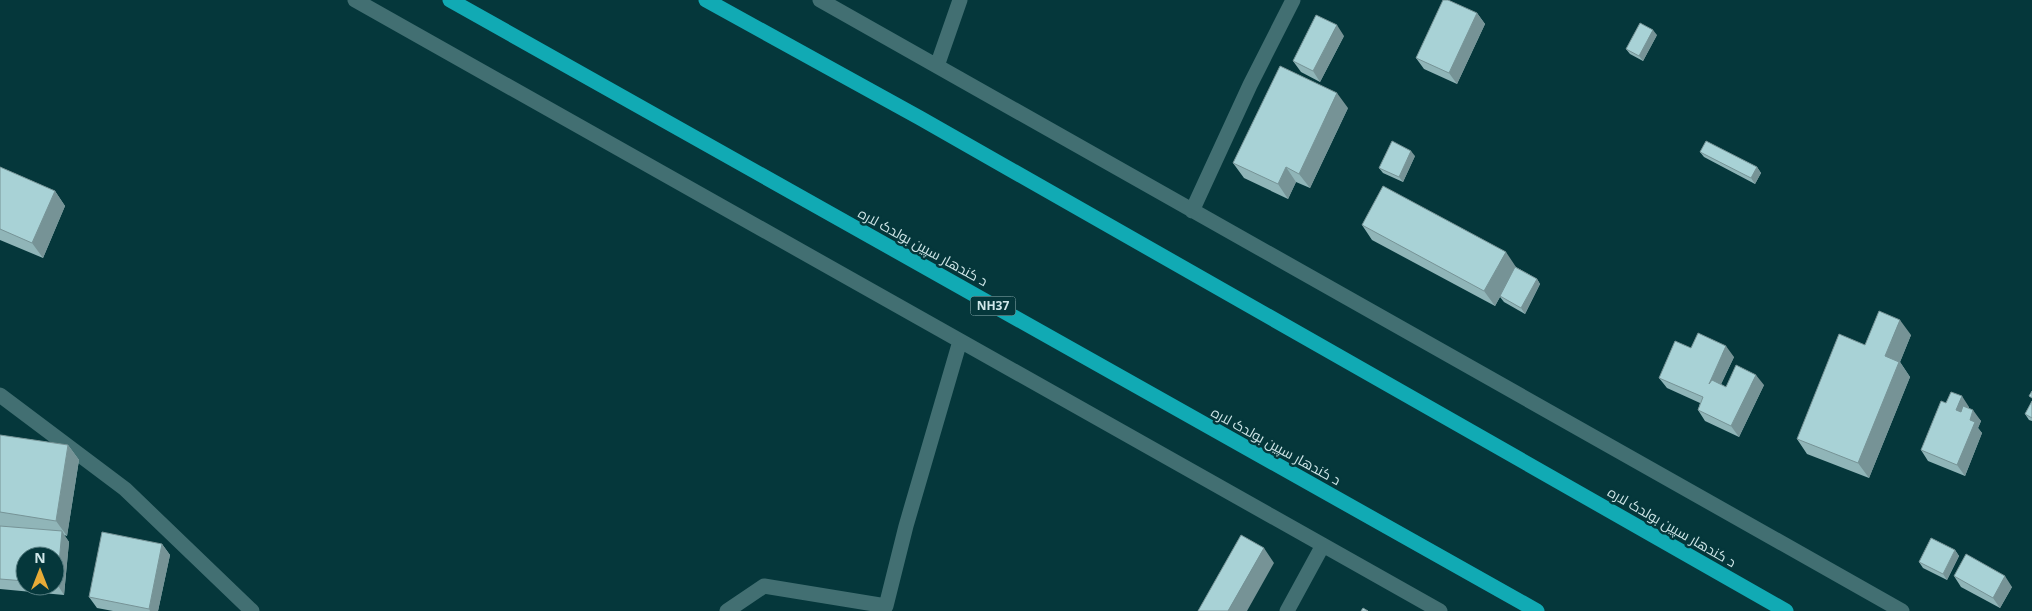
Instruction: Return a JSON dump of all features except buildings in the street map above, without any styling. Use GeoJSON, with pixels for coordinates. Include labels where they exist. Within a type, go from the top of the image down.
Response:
{"type":"FeatureCollection","features":[{"type":"Feature","properties":{"kind":"highway","name":"د کندهار سپین بولدک لاره"},"geometry":{"type":"LineString","coordinates":[[450,0],[1537,611]]}},
{"type":"Feature","properties":{"kind":"highway","name":"د کندهار سپین بولدک لاره"},"geometry":{"type":"LineString","coordinates":[[706,0],[928,123],[1786,611]]}},
{"type":"Feature","properties":{"kind":"street"},"geometry":{"type":"LineString","coordinates":[[355,0],[1440,611]]}},
{"type":"Feature","properties":{"kind":"street"},"geometry":{"type":"LineString","coordinates":[[820,0],[1902,611]]}},
{"type":"Feature","properties":{"kind":"street"},"geometry":{"type":"LineString","coordinates":[[937,66],[960,0]]}},
{"type":"Feature","properties":{"kind":"street"},"geometry":{"type":"LineString","coordinates":[[1192,211],[1250,85],[1293,0]]}},
{"type":"Feature","properties":{"kind":"street"},"geometry":{"type":"LineString","coordinates":[[727,611],[764,586],[884,608],[960,341]]}},
{"type":"Feature","properties":{"kind":"street"},"geometry":{"type":"LineString","coordinates":[[0,395],[125,489],[252,611]]}},
{"type":"Feature","properties":{"kind":"street"},"geometry":{"type":"LineString","coordinates":[[1287,611],[1324,545]]}}]}
